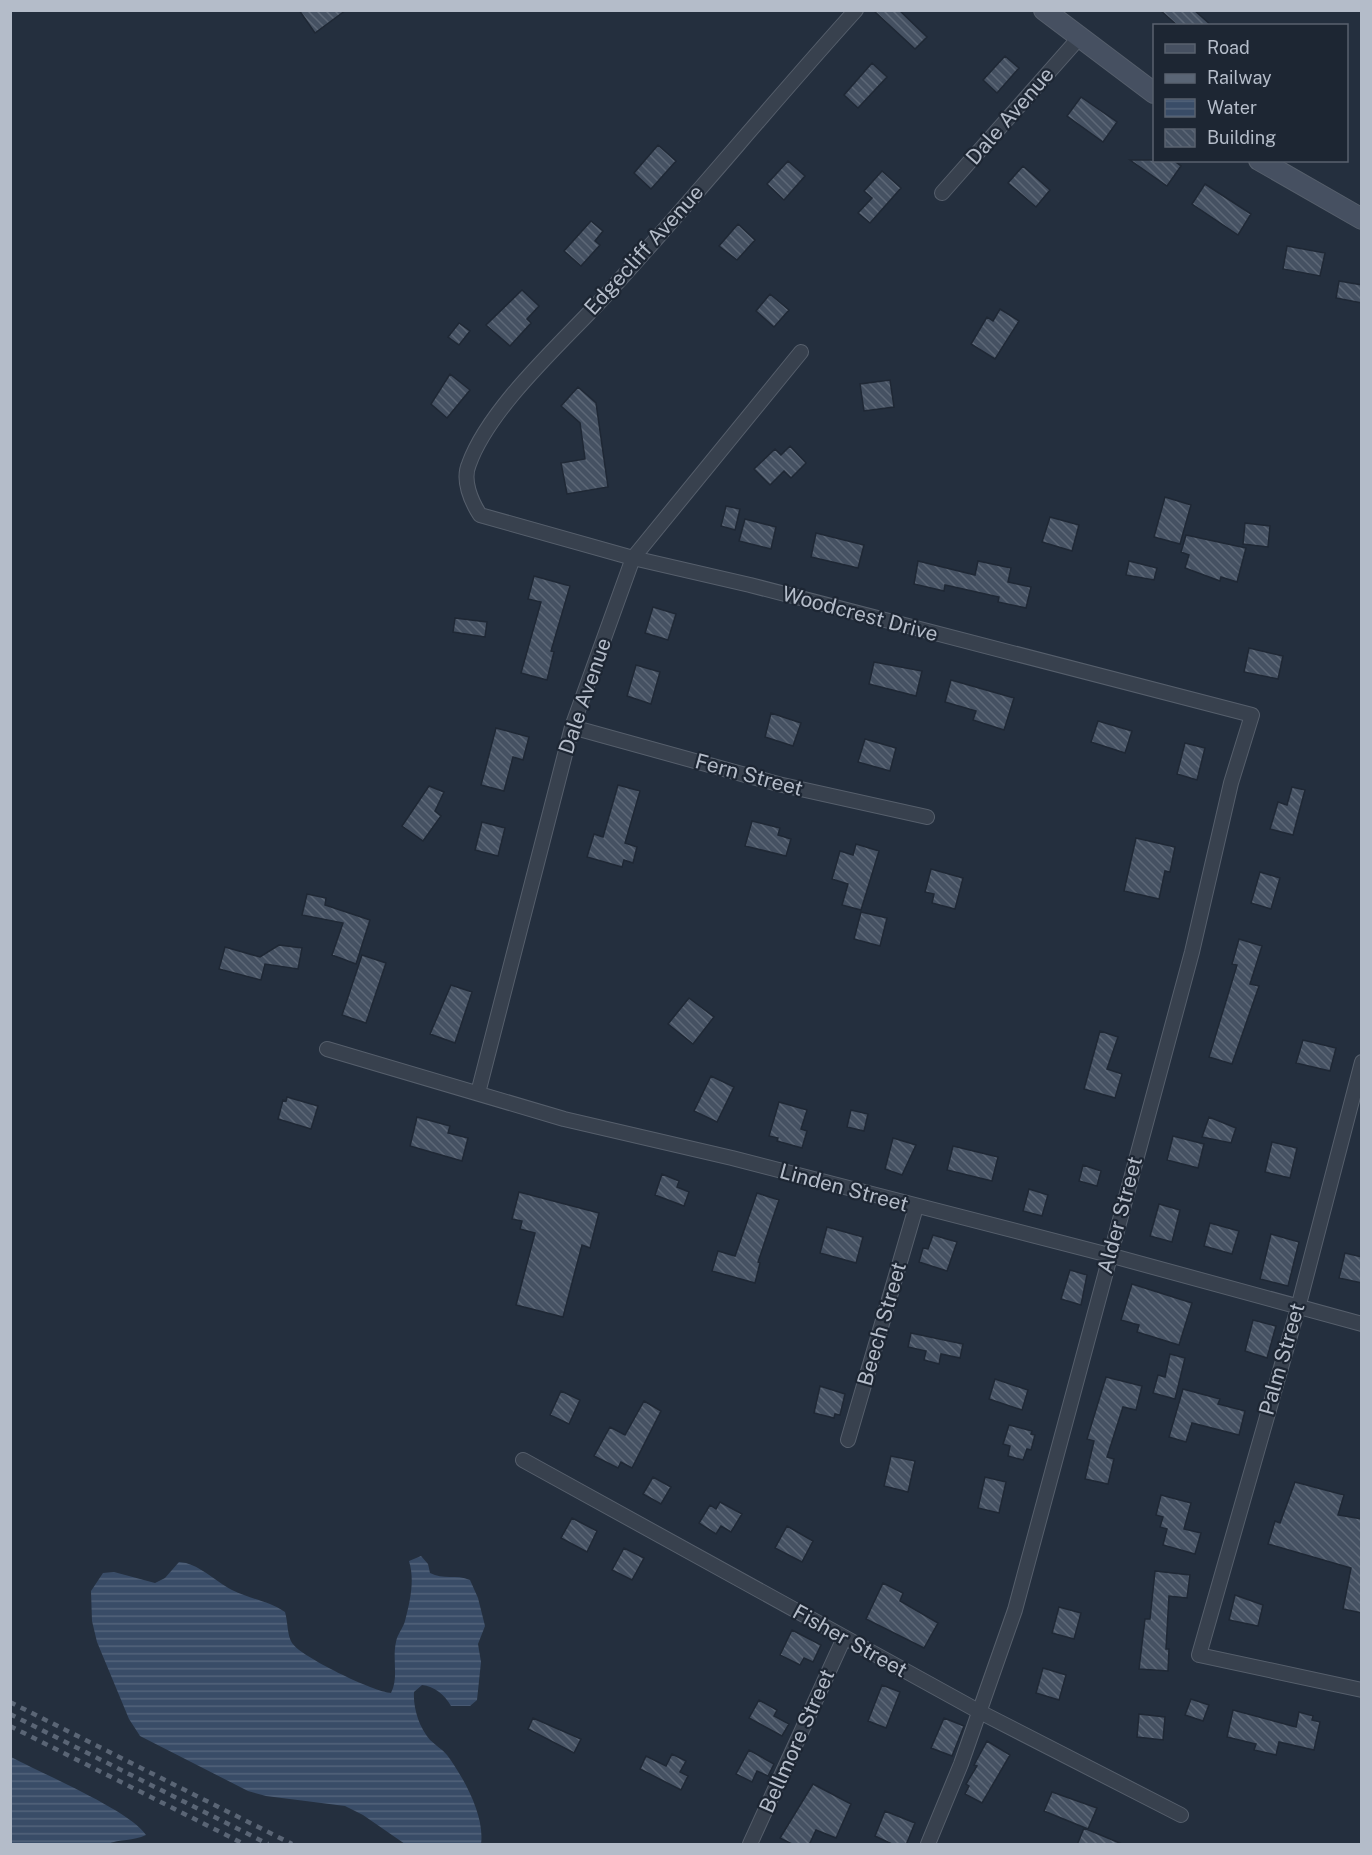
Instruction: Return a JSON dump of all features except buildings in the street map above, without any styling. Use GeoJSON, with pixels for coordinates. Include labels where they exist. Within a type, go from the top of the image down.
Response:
{"type":"FeatureCollection","features":[{"type":"Feature","properties":{"kind":"main road"},"geometry":{"type":"LineString","coordinates":[[1044,10],[1153,92]]}},
{"type":"Feature","properties":{"kind":"main road"},"geometry":{"type":"LineString","coordinates":[[1262,162],[1362,219]]}},
{"type":"Feature","properties":{"kind":"street","name":"Edgecliff Avenue"},"geometry":{"type":"LineString","coordinates":[[474,506],[470,500],[467,466],[483,435],[532,373],[606,294],[856,10]]}},
{"type":"Feature","properties":{"kind":"street","name":"Dale Avenue"},"geometry":{"type":"LineString","coordinates":[[942,193],[1079,38]]}},
{"type":"Feature","properties":{"kind":"street","name":"Dale Avenue"},"geometry":{"type":"LineString","coordinates":[[478,1093],[572,727],[633,558],[801,352]]}},
{"type":"Feature","properties":{"kind":"street","name":"Woodcrest Drive"},"geometry":{"type":"LineString","coordinates":[[474,506],[480,515],[633,558],[750,585],[1252,715]]}},
{"type":"Feature","properties":{"kind":"street","name":"Alder Street"},"geometry":{"type":"LineString","coordinates":[[928,1845],[980,1712],[1015,1610],[1195,941],[1231,783],[1252,715]]}},
{"type":"Feature","properties":{"kind":"street","name":"Fern Street"},"geometry":{"type":"LineString","coordinates":[[572,727],[778,784],[927,816]]}},
{"type":"Feature","properties":{"kind":"street","name":"Linden Street"},"geometry":{"type":"LineString","coordinates":[[327,1049],[564,1119],[732,1158],[1109,1255],[1362,1324]]}},
{"type":"Feature","properties":{"kind":"street","name":"Palm Street"},"geometry":{"type":"LineString","coordinates":[[1362,1062],[1298,1308],[1199,1654],[1362,1690]]}},
{"type":"Feature","properties":{"kind":"street"},"geometry":{"type":"LineString","coordinates":[[1347,1115],[1362,1118]]}},
{"type":"Feature","properties":{"kind":"street","name":"Beech Street"},"geometry":{"type":"LineString","coordinates":[[848,1440],[916,1207]]}},
{"type":"Feature","properties":{"kind":"street","name":"Fisher Street"},"geometry":{"type":"LineString","coordinates":[[523,1460],[980,1712],[1181,1815]]}},
{"type":"Feature","properties":{"kind":"street","name":"Bellmore Street"},"geometry":{"type":"LineString","coordinates":[[750,1845],[844,1638]]}},
{"type":"Feature","properties":{"kind":"water"},"geometry":{"type":"Polygon","coordinates":[[[421,1556],[428,1564],[430,1573],[470,1580],[478,1598],[485,1626],[478,1644],[481,1662],[477,1700],[470,1706],[451,1706],[446,1698],[431,1687],[422,1685],[414,1692],[416,1711],[423,1729],[430,1740],[447,1755],[472,1798],[480,1822],[481,1844],[405,1844],[363,1815],[345,1806],[266,1796],[248,1791],[140,1736],[129,1719],[97,1642],[92,1621],[91,1591],[103,1573],[114,1572],[155,1583],[165,1578],[179,1562],[186,1563],[200,1569],[232,1590],[285,1612],[292,1643],[309,1657],[355,1680],[391,1693],[395,1681],[396,1642],[409,1606],[412,1576],[409,1561],[421,1556]]]}},
{"type":"Feature","properties":{"kind":"water"},"geometry":{"type":"Polygon","coordinates":[[[11,1757],[104,1804],[137,1825],[146,1835],[107,1844],[11,1844],[11,1757]]]}},
{"type":"Feature","properties":{"kind":"railway"},"geometry":{"type":"LineString","coordinates":[[10,1702],[292,1844]]}},
{"type":"Feature","properties":{"kind":"railway"},"geometry":{"type":"LineString","coordinates":[[10,1714],[268,1844]]}},
{"type":"Feature","properties":{"kind":"railway"},"geometry":{"type":"LineString","coordinates":[[10,1726],[244,1844]]}}]}
